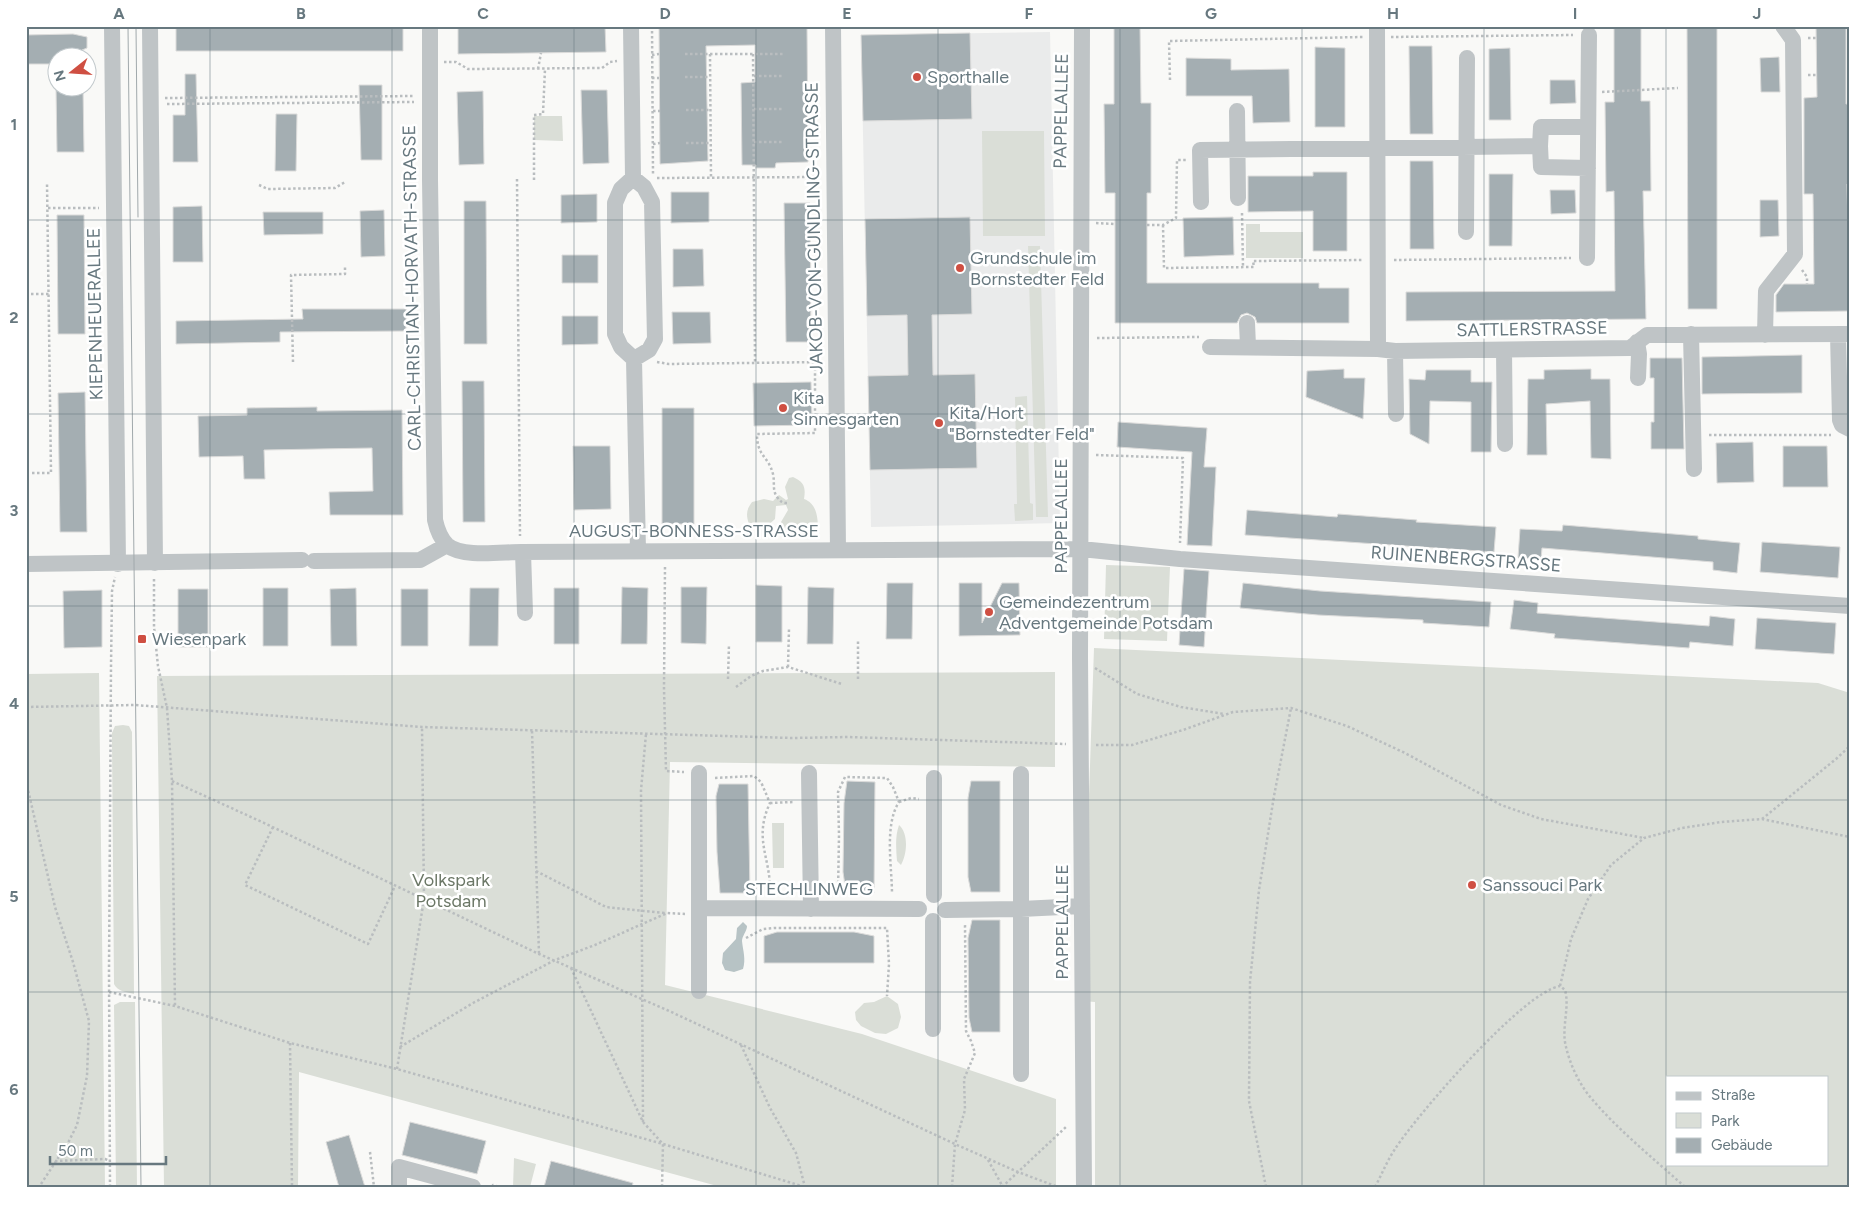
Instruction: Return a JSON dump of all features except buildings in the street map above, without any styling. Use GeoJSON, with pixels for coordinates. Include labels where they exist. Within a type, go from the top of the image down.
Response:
{"type":"FeatureCollection","features":[{"type":"Feature","properties":{"kind":"street","name":"KIEPENHEUERALLEE"},"geometry":{"type":"LineString","coordinates":[[112,26],[118,564]]}},
{"type":"Feature","properties":{"kind":"street"},"geometry":{"type":"LineString","coordinates":[[150,26],[155,562]]}},
{"type":"Feature","properties":{"kind":"street","name":"CARL-CHRISTIAN-HORVATH-STRASSE"},"geometry":{"type":"LineString","coordinates":[[430,26],[435,520],[439,534],[447,545]]}},
{"type":"Feature","properties":{"kind":"street"},"geometry":{"type":"LineString","coordinates":[[631,26],[633,178],[621,189],[615,203],[615,334],[621,347],[634,360],[638,551]]}},
{"type":"Feature","properties":{"kind":"street","name":"JAKOB-VON-GUNDLING-STRASSE"},"geometry":{"type":"LineString","coordinates":[[833,26],[838,550]]}},
{"type":"Feature","properties":{"kind":"street","name":"PAPPELALLEE"},"geometry":{"type":"LineString","coordinates":[[1082,26],[1080,657],[1084,1187]]}},
{"type":"Feature","properties":{"kind":"street"},"geometry":{"type":"LineString","coordinates":[[1765,335],[1766,290],[1795,254],[1793,40],[1783,26]]}},
{"type":"Feature","properties":{"kind":"street"},"geometry":{"type":"LineString","coordinates":[[1377,32],[1378,349]]}},
{"type":"Feature","properties":{"kind":"street"},"geometry":{"type":"LineString","coordinates":[[1587,258],[1589,35]]}},
{"type":"Feature","properties":{"kind":"street"},"geometry":{"type":"LineString","coordinates":[[1466,232],[1467,58]]}},
{"type":"Feature","properties":{"kind":"street"},"geometry":{"type":"LineString","coordinates":[[1237,110],[1238,198]]}},
{"type":"Feature","properties":{"kind":"street"},"geometry":{"type":"LineString","coordinates":[[1588,127],[1540,127],[1541,167],[1588,168]]}},
{"type":"Feature","properties":{"kind":"street"},"geometry":{"type":"LineString","coordinates":[[1200,202],[1200,150],[1540,146]]}},
{"type":"Feature","properties":{"kind":"street"},"geometry":{"type":"LineString","coordinates":[[633,178],[644,187],[652,202],[655,339],[649,350],[634,360]]}},
{"type":"Feature","properties":{"kind":"street"},"geometry":{"type":"LineString","coordinates":[[1248,323],[1248,346]]}},
{"type":"Feature","properties":{"kind":"street"},"geometry":{"type":"LineString","coordinates":[[1691,334],[1694,469]]}},
{"type":"Feature","properties":{"kind":"street"},"geometry":{"type":"LineString","coordinates":[[1844,334],[1840,420],[1845,432]]}},
{"type":"Feature","properties":{"kind":"street","name":"SATTLERSTRASSE"},"geometry":{"type":"LineString","coordinates":[[1210,346],[1395,350],[1630,348],[1647,335],[1844,334]]}},
{"type":"Feature","properties":{"kind":"street"},"geometry":{"type":"LineString","coordinates":[[1637,342],[1639,354],[1638,378]]}},
{"type":"Feature","properties":{"kind":"street"},"geometry":{"type":"LineString","coordinates":[[1395,350],[1396,414]]}},
{"type":"Feature","properties":{"kind":"street"},"geometry":{"type":"LineString","coordinates":[[1504,350],[1505,444]]}},
{"type":"Feature","properties":{"kind":"street"},"geometry":{"type":"LineString","coordinates":[[26,564],[420,560],[447,545]]}},
{"type":"Feature","properties":{"kind":"street","name":"AUGUST-BONNESS-STRASSE"},"geometry":{"type":"LineString","coordinates":[[447,545],[457,550],[468,552],[1081,549]]}},
{"type":"Feature","properties":{"kind":"street","name":"RUINENBERGSTRASSE"},"geometry":{"type":"LineString","coordinates":[[1081,549],[1180,559],[1850,606]]}},
{"type":"Feature","properties":{"kind":"street"},"geometry":{"type":"LineString","coordinates":[[522,552],[525,613]]}},
{"type":"Feature","properties":{"kind":"street"},"geometry":{"type":"LineString","coordinates":[[809,773],[811,908]]}},
{"type":"Feature","properties":{"kind":"street"},"geometry":{"type":"LineString","coordinates":[[1021,774],[1021,1074]]}},
{"type":"Feature","properties":{"kind":"street"},"geometry":{"type":"LineString","coordinates":[[699,992],[699,912],[705,778]]}},
{"type":"Feature","properties":{"kind":"street"},"geometry":{"type":"LineString","coordinates":[[934,778],[934,895]]}},
{"type":"Feature","properties":{"kind":"street"},"geometry":{"type":"LineString","coordinates":[[934,895],[940,897],[944,903],[945,910],[943,915],[933,921],[926,920],[921,915],[919,909],[921,901],[926,896],[934,895]]}},
{"type":"Feature","properties":{"kind":"street"},"geometry":{"type":"LineString","coordinates":[[945,910],[1082,906]]}},
{"type":"Feature","properties":{"kind":"street","name":"STECHLINWEG"},"geometry":{"type":"LineString","coordinates":[[699,912],[770,908],[919,909]]}},
{"type":"Feature","properties":{"kind":"street"},"geometry":{"type":"LineString","coordinates":[[933,921],[934,1028]]}},
{"type":"Feature","properties":{"kind":"street"},"geometry":{"type":"LineString","coordinates":[[399,1187],[399,1168],[473,1187]]}},
{"type":"Feature","properties":{"kind":"path"},"geometry":{"type":"LineString","coordinates":[[652,26],[654,178],[833,176]]}},
{"type":"Feature","properties":{"kind":"path"},"geometry":{"type":"LineString","coordinates":[[1170,80],[1169,41],[1377,32],[1589,35]]}},
{"type":"Feature","properties":{"kind":"path"},"geometry":{"type":"LineString","coordinates":[[538,69],[541,53]]}},
{"type":"Feature","properties":{"kind":"path"},"geometry":{"type":"LineString","coordinates":[[652,55],[659,54]]}},
{"type":"Feature","properties":{"kind":"path"},"geometry":{"type":"LineString","coordinates":[[685,54],[783,54]]}},
{"type":"Feature","properties":{"kind":"path"},"geometry":{"type":"LineString","coordinates":[[710,54],[711,178]]}},
{"type":"Feature","properties":{"kind":"path"},"geometry":{"type":"LineString","coordinates":[[753,54],[755,363]]}},
{"type":"Feature","properties":{"kind":"path"},"geometry":{"type":"LineString","coordinates":[[430,62],[456,62],[468,69],[538,69],[602,68],[610,62],[631,61]]}},
{"type":"Feature","properties":{"kind":"path"},"geometry":{"type":"LineString","coordinates":[[534,180],[534,115],[542,114],[545,68]]}},
{"type":"Feature","properties":{"kind":"path"},"geometry":{"type":"LineString","coordinates":[[754,76],[782,76]]}},
{"type":"Feature","properties":{"kind":"path"},"geometry":{"type":"LineString","coordinates":[[686,77],[710,77]]}},
{"type":"Feature","properties":{"kind":"path"},"geometry":{"type":"LineString","coordinates":[[652,78],[659,78]]}},
{"type":"Feature","properties":{"kind":"path"},"geometry":{"type":"LineString","coordinates":[[1588,93],[1678,88]]}},
{"type":"Feature","properties":{"kind":"path"},"geometry":{"type":"LineString","coordinates":[[151,101],[430,98]]}},
{"type":"Feature","properties":{"kind":"path"},"geometry":{"type":"LineString","coordinates":[[151,101],[430,98]]}},
{"type":"Feature","properties":{"kind":"path"},"geometry":{"type":"LineString","coordinates":[[754,109],[782,109]]}},
{"type":"Feature","properties":{"kind":"path"},"geometry":{"type":"LineString","coordinates":[[653,111],[660,110]]}},
{"type":"Feature","properties":{"kind":"path"},"geometry":{"type":"LineString","coordinates":[[686,110],[711,110]]}},
{"type":"Feature","properties":{"kind":"path"},"geometry":{"type":"LineString","coordinates":[[754,142],[782,142]]}},
{"type":"Feature","properties":{"kind":"path"},"geometry":{"type":"LineString","coordinates":[[686,143],[711,143]]}},
{"type":"Feature","properties":{"kind":"path"},"geometry":{"type":"LineString","coordinates":[[653,144],[660,144]]}},
{"type":"Feature","properties":{"kind":"path"},"geometry":{"type":"LineString","coordinates":[[1147,224],[1163,224],[1176,218],[1177,160],[1200,159]]}},
{"type":"Feature","properties":{"kind":"path"},"geometry":{"type":"LineString","coordinates":[[517,179],[522,552]]}},
{"type":"Feature","properties":{"kind":"path"},"geometry":{"type":"LineString","coordinates":[[259,185],[268,189],[335,188],[345,182]]}},
{"type":"Feature","properties":{"kind":"path"},"geometry":{"type":"LineString","coordinates":[[32,474],[51,473],[47,183]]}},
{"type":"Feature","properties":{"kind":"path"},"geometry":{"type":"LineString","coordinates":[[1238,198],[1242,212],[1243,267]]}},
{"type":"Feature","properties":{"kind":"path"},"geometry":{"type":"LineString","coordinates":[[48,208],[113,208]]}},
{"type":"Feature","properties":{"kind":"path"},"geometry":{"type":"LineString","coordinates":[[1163,224],[1164,268],[1254,267],[1253,261],[1587,258]]}},
{"type":"Feature","properties":{"kind":"path"},"geometry":{"type":"LineString","coordinates":[[293,362],[291,275],[345,274],[345,266]]}},
{"type":"Feature","properties":{"kind":"path"},"geometry":{"type":"LineString","coordinates":[[26,294],[49,294]]}},
{"type":"Feature","properties":{"kind":"path"},"geometry":{"type":"LineString","coordinates":[[1081,338],[1208,337],[1210,346]]}},
{"type":"Feature","properties":{"kind":"path"},"geometry":{"type":"LineString","coordinates":[[634,360],[669,364],[836,362]]}},
{"type":"Feature","properties":{"kind":"path"},"geometry":{"type":"LineString","coordinates":[[787,503],[783,503],[778,499],[774,492],[774,477],[771,468],[760,453],[757,445],[757,434],[815,433],[815,363]]}},
{"type":"Feature","properties":{"kind":"path"},"geometry":{"type":"LineString","coordinates":[[1693,434],[1845,432]]}},
{"type":"Feature","properties":{"kind":"path"},"geometry":{"type":"LineString","coordinates":[[1081,455],[1183,458],[1180,559]]}},
{"type":"Feature","properties":{"kind":"path"},"geometry":{"type":"LineString","coordinates":[[665,551],[664,734],[666,771],[705,778],[754,776],[761,782],[770,803],[765,814],[763,848],[770,888],[770,908]]}},
{"type":"Feature","properties":{"kind":"path"},"geometry":{"type":"LineString","coordinates":[[155,562],[154,627],[158,666],[167,708],[172,781],[175,1006]]}},
{"type":"Feature","properties":{"kind":"path"},"geometry":{"type":"LineString","coordinates":[[110,1187],[109,992],[112,591],[118,564]]}},
{"type":"Feature","properties":{"kind":"path"},"geometry":{"type":"LineString","coordinates":[[788,667],[789,629]]}},
{"type":"Feature","properties":{"kind":"path"},"geometry":{"type":"LineString","coordinates":[[858,642],[858,679]]}},
{"type":"Feature","properties":{"kind":"path"},"geometry":{"type":"LineString","coordinates":[[728,679],[729,644]]}},
{"type":"Feature","properties":{"kind":"path"},"geometry":{"type":"LineString","coordinates":[[1080,657],[1137,694],[1181,707],[1226,715]]}},
{"type":"Feature","properties":{"kind":"path"},"geometry":{"type":"LineString","coordinates":[[736,687],[751,676],[763,671],[788,667],[842,684]]}},
{"type":"Feature","properties":{"kind":"path"},"geometry":{"type":"LineString","coordinates":[[26,707],[136,705],[422,727],[532,731],[1082,744],[1132,744],[1183,730],[1233,712],[1291,708],[1348,726],[1405,753],[1501,805],[1541,820],[1644,838]]}},
{"type":"Feature","properties":{"kind":"path"},"geometry":{"type":"LineString","coordinates":[[1266,1187],[1249,1101],[1250,982],[1259,890],[1274,796],[1291,708]]}},
{"type":"Feature","properties":{"kind":"path"},"geometry":{"type":"LineString","coordinates":[[398,1069],[424,899],[422,727]]}},
{"type":"Feature","properties":{"kind":"path"},"geometry":{"type":"LineString","coordinates":[[532,731],[539,954]]}},
{"type":"Feature","properties":{"kind":"path"},"geometry":{"type":"LineString","coordinates":[[644,1122],[641,790],[646,734]]}},
{"type":"Feature","properties":{"kind":"path"},"geometry":{"type":"LineString","coordinates":[[1762,820],[1850,746]]}},
{"type":"Feature","properties":{"kind":"path"},"geometry":{"type":"LineString","coordinates":[[838,909],[838,792],[845,777],[887,778],[899,802]]}},
{"type":"Feature","properties":{"kind":"path"},"geometry":{"type":"LineString","coordinates":[[26,781],[55,907],[73,962],[89,1021],[87,1076],[77,1125],[68,1143],[39,1187]]}},
{"type":"Feature","properties":{"kind":"path"},"geometry":{"type":"LineString","coordinates":[[172,781],[539,954],[643,999],[988,1159],[1058,1187]]}},
{"type":"Feature","properties":{"kind":"path"},"geometry":{"type":"LineString","coordinates":[[887,996],[889,964],[887,928],[893,919],[890,850],[894,808],[899,802],[911,798],[934,799]]}},
{"type":"Feature","properties":{"kind":"path"},"geometry":{"type":"LineString","coordinates":[[770,803],[808,802]]}},
{"type":"Feature","properties":{"kind":"path"},"geometry":{"type":"LineString","coordinates":[[1560,986],[1571,939],[1588,899],[1611,865],[1644,838],[1682,828],[1721,822],[1762,820],[1850,837]]}},
{"type":"Feature","properties":{"kind":"path"},"geometry":{"type":"LineString","coordinates":[[273,827],[245,885],[368,944],[395,886]]}},
{"type":"Feature","properties":{"kind":"path"},"geometry":{"type":"LineString","coordinates":[[536,871],[606,907],[667,913],[699,912]]}},
{"type":"Feature","properties":{"kind":"path"},"geometry":{"type":"LineString","coordinates":[[952,1187],[955,1144],[965,1110],[964,1079],[975,1053],[966,1032],[964,909]]}},
{"type":"Feature","properties":{"kind":"path"},"geometry":{"type":"LineString","coordinates":[[400,1047],[473,1003],[555,960],[595,945],[667,913]]}},
{"type":"Feature","properties":{"kind":"path"},"geometry":{"type":"LineString","coordinates":[[746,938],[763,930],[774,928],[887,928]]}},
{"type":"Feature","properties":{"kind":"path"},"geometry":{"type":"LineString","coordinates":[[570,966],[644,1122],[663,1144],[662,1187]]}},
{"type":"Feature","properties":{"kind":"path"},"geometry":{"type":"LineString","coordinates":[[1375,1187],[1395,1149],[1446,1083],[1523,1008],[1546,991],[1560,986]]}},
{"type":"Feature","properties":{"kind":"path"},"geometry":{"type":"LineString","coordinates":[[1560,986],[1565,990],[1567,998],[1565,1045],[1574,1072],[1590,1097],[1640,1147],[1685,1187]]}},
{"type":"Feature","properties":{"kind":"path"},"geometry":{"type":"LineString","coordinates":[[109,992],[175,1006],[290,1043],[398,1069],[663,1144],[805,1187]]}},
{"type":"Feature","properties":{"kind":"path"},"geometry":{"type":"LineString","coordinates":[[290,1043],[292,1187]]}},
{"type":"Feature","properties":{"kind":"path"},"geometry":{"type":"LineString","coordinates":[[740,1044],[770,1108],[796,1153],[805,1187]]}},
{"type":"Feature","properties":{"kind":"path"},"geometry":{"type":"LineString","coordinates":[[988,1159],[1003,1187],[1083,1112]]}},
{"type":"Feature","properties":{"kind":"path"},"geometry":{"type":"LineString","coordinates":[[370,1152],[374,1187]]}},
{"type":"Feature","properties":{"kind":"path"},"geometry":{"type":"LineString","coordinates":[[55,1161],[105,1159],[110,1161]]}},
{"type":"Feature","properties":{"kind":"path"},"geometry":{"type":"LineString","coordinates":[[492,1187],[493,1185],[499,1187]]}},
{"type":"Feature","properties":{"kind":"shaded area","name":"Grundschule im Bornstedter Feld"},"geometry":{"type":"Polygon","coordinates":[[[1050,32],[1060,523],[871,527],[861,35],[1050,32]]]}},
{"type":"Feature","properties":{"kind":"shaded area"},"geometry":{"type":"Polygon","coordinates":[[[743,922],[747,926],[742,941],[743,969],[734,972],[725,970],[722,963],[723,953],[736,939],[737,928],[743,922]]]}},
{"type":"Feature","properties":{"kind":"green space"},"geometry":{"type":"Polygon","coordinates":[[[534,116],[562,116],[563,141],[534,140],[534,116]]]}},
{"type":"Feature","properties":{"kind":"green space"},"geometry":{"type":"Polygon","coordinates":[[[982,131],[1044,131],[1045,236],[983,236],[982,131]]]}},
{"type":"Feature","properties":{"kind":"green space"},"geometry":{"type":"Polygon","coordinates":[[[1246,224],[1260,224],[1260,232],[1303,232],[1303,258],[1246,258],[1246,224]]]}},
{"type":"Feature","properties":{"kind":"green space"},"geometry":{"type":"Polygon","coordinates":[[[1028,246],[1040,246],[1048,517],[1036,517],[1028,246]]]}},
{"type":"Feature","properties":{"kind":"green space"},"geometry":{"type":"Polygon","coordinates":[[[1027,396],[1030,503],[1033,504],[1033,520],[1015,521],[1014,504],[1017,504],[1015,397],[1027,396]]]}},
{"type":"Feature","properties":{"kind":"green space"},"geometry":{"type":"Polygon","coordinates":[[[793,477],[802,483],[805,491],[804,499],[809,501],[815,509],[818,533],[782,533],[781,522],[788,510],[786,505],[776,506],[775,519],[766,527],[758,529],[749,524],[747,513],[752,502],[764,499],[773,501],[779,495],[786,500],[788,499],[785,487],[789,478],[793,477]]]}},
{"type":"Feature","properties":{"kind":"green space"},"geometry":{"type":"Polygon","coordinates":[[[1106,565],[1170,567],[1167,641],[1104,639],[1106,565]]]}},
{"type":"Feature","properties":{"kind":"green space","name":"Sanssouci Park"},"geometry":{"type":"Polygon","coordinates":[[[1094,648],[1818,683],[1850,693],[1850,1187],[1095,1187],[1095,1002],[1082,1001],[1094,648]]]}},
{"type":"Feature","properties":{"kind":"green space","name":"Volkspark Potsdam"},"geometry":{"type":"Polygon","coordinates":[[[1055,672],[1055,767],[670,762],[665,985],[862,1034],[1056,1099],[1056,1187],[721,1187],[299,1072],[298,1187],[164,1187],[157,676],[1055,672]]]}},
{"type":"Feature","properties":{"kind":"green space"},"geometry":{"type":"Polygon","coordinates":[[[99,673],[105,1187],[26,1187],[26,674],[99,673]]]}},
{"type":"Feature","properties":{"kind":"green space"},"geometry":{"type":"Polygon","coordinates":[[[115,726],[129,726],[132,732],[134,994],[120,990],[114,984],[112,733],[115,726]]]}},
{"type":"Feature","properties":{"kind":"green space"},"geometry":{"type":"Polygon","coordinates":[[[772,823],[784,823],[784,868],[773,868],[772,823]]]}},
{"type":"Feature","properties":{"kind":"green space"},"geometry":{"type":"Polygon","coordinates":[[[899,825],[906,839],[905,855],[901,865],[897,861],[896,852],[896,838],[899,825]]]}},
{"type":"Feature","properties":{"kind":"green space"},"geometry":{"type":"Polygon","coordinates":[[[887,996],[898,1004],[901,1017],[898,1028],[886,1034],[875,1033],[861,1026],[856,1020],[855,1012],[864,1003],[874,1002],[887,996]]]}},
{"type":"Feature","properties":{"kind":"green space"},"geometry":{"type":"Polygon","coordinates":[[[120,1002],[135,1002],[137,1187],[116,1187],[114,1005],[120,1002]]]}},
{"type":"Feature","properties":{"kind":"green space"},"geometry":{"type":"Polygon","coordinates":[[[514,1158],[536,1164],[530,1187],[513,1187],[514,1158]]]}},
{"type":"Feature","properties":{"kind":"tram line"},"geometry":{"type":"LineString","coordinates":[[128,26],[141,1187]]}},
{"type":"Feature","properties":{"kind":"tram line"},"geometry":{"type":"LineString","coordinates":[[136,26],[138,217]]}},
{"type":"Feature","properties":{"kind":"place","name":"Sporthalle"},"geometry":{"type":"Point","coordinates":[917,77]}},
{"type":"Feature","properties":{"kind":"place","name":"Grundschule im Bornstedter Feld"},"geometry":{"type":"Point","coordinates":[960,268]}},
{"type":"Feature","properties":{"kind":"place","name":"Kita Sinnesgarten"},"geometry":{"type":"Point","coordinates":[783,408]}},
{"type":"Feature","properties":{"kind":"place","name":"Kita/Hort \"Bornstedter Feld\""},"geometry":{"type":"Point","coordinates":[939,423]}},
{"type":"Feature","properties":{"kind":"place","name":"Gemeindezentrum Adventgemeinde Potsdam"},"geometry":{"type":"Point","coordinates":[989,612]}},
{"type":"Feature","properties":{"kind":"place","name":"Wiesenpark"},"geometry":{"type":"Point","coordinates":[142,639]}},
{"type":"Feature","properties":{"kind":"place","name":"Sanssouci Park"},"geometry":{"type":"Point","coordinates":[1472,885]}}]}
